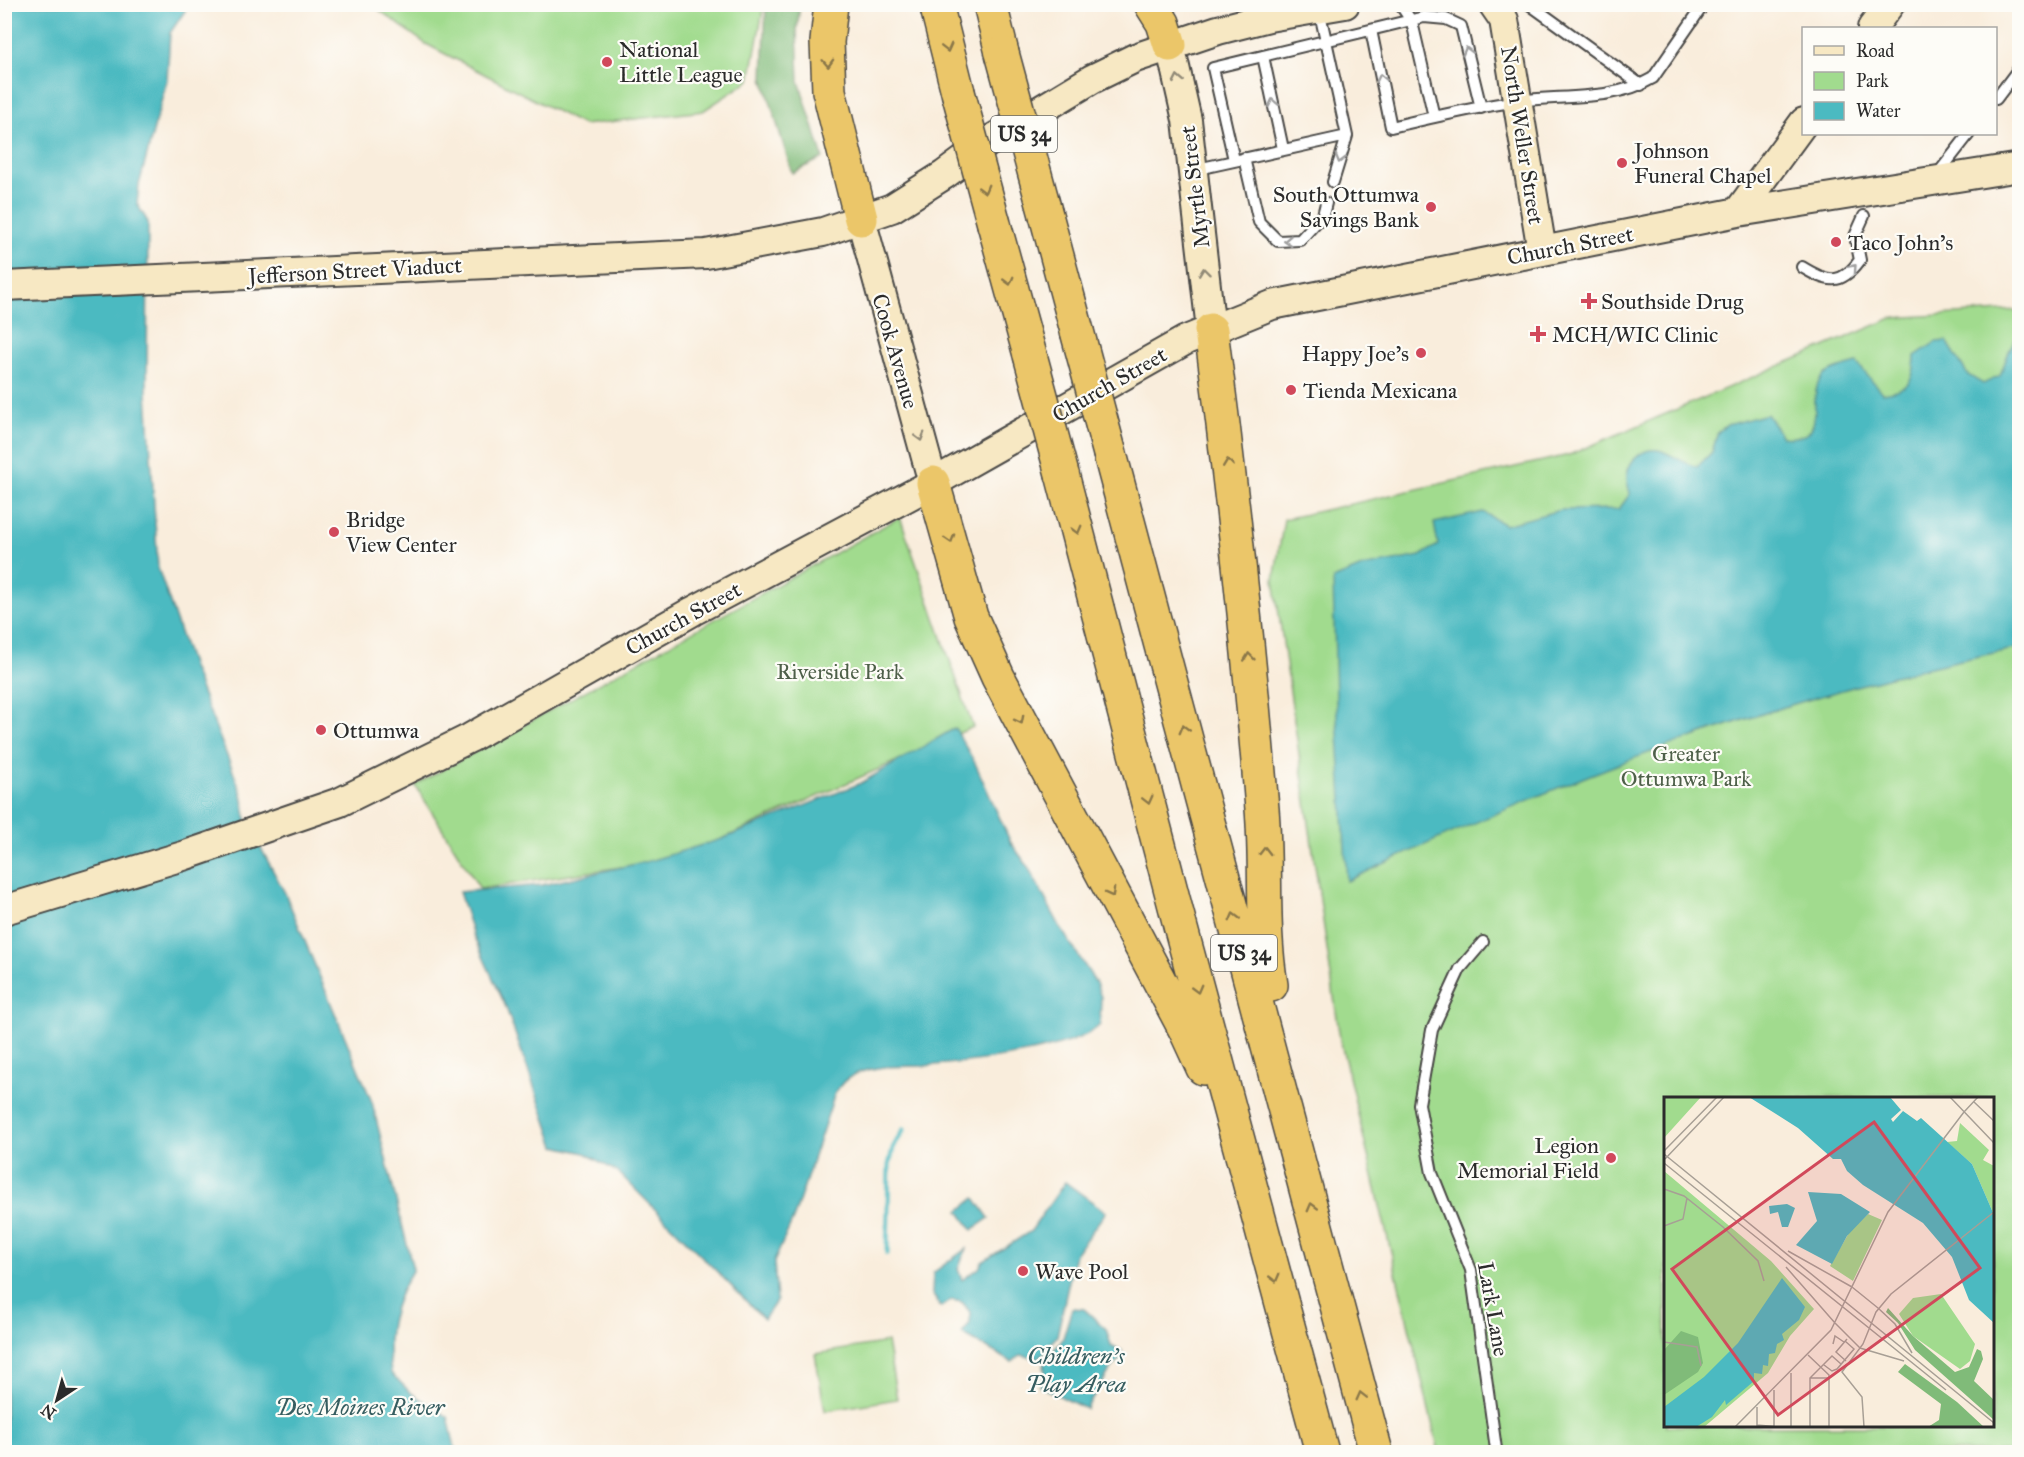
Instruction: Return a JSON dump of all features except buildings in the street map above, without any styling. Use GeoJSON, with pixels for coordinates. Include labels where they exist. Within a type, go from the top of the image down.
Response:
{"type":"FeatureCollection","features":[{"type":"Feature","properties":{"kind":"highway"},"geometry":{"type":"LineString","coordinates":[[831,4],[827,42],[829,92],[861,219]]}},
{"type":"Feature","properties":{"kind":"highway","name":"US 34"},"geometry":{"type":"LineString","coordinates":[[936,4],[1322,1452]]}},
{"type":"Feature","properties":{"kind":"highway","name":"US 34"},"geometry":{"type":"LineString","coordinates":[[990,4],[1376,1452]]}},
{"type":"Feature","properties":{"kind":"highway"},"geometry":{"type":"LineString","coordinates":[[1151,4],[1163,23],[1170,45]]}},
{"type":"Feature","properties":{"kind":"highway"},"geometry":{"type":"LineString","coordinates":[[1211,330],[1233,497],[1252,684],[1265,837],[1264,946],[1299,1159]]}},
{"type":"Feature","properties":{"kind":"highway"},"geometry":{"type":"LineString","coordinates":[[933,483],[971,617],[998,678],[1185,1029],[1244,1159]]}},
{"type":"Feature","properties":{"kind":"main road"},"geometry":{"type":"LineString","coordinates":[[1873,27],[1890,4]]}},
{"type":"Feature","properties":{"kind":"main road","name":"Jefferson Street Viaduct"},"geometry":{"type":"LineString","coordinates":[[4,286],[706,254],[823,232],[892,208],[944,176],[994,138],[1092,80],[1135,58],[1170,45],[1269,17],[1332,7]]}},
{"type":"Feature","properties":{"kind":"main road","name":"North Weller Street"},"geometry":{"type":"LineString","coordinates":[[1498,12],[1518,101],[1542,251]]}},
{"type":"Feature","properties":{"kind":"main road","name":"Myrtle Street"},"geometry":{"type":"LineString","coordinates":[[1170,45],[1186,120],[1211,330]]}},
{"type":"Feature","properties":{"kind":"main road"},"geometry":{"type":"LineString","coordinates":[[1738,212],[1802,124]]}},
{"type":"Feature","properties":{"kind":"main road","name":"Church Street"},"geometry":{"type":"LineString","coordinates":[[4,910],[277,825],[340,802],[470,738],[693,611],[933,483],[1186,340],[1272,305],[1738,212],[2019,166]]}},
{"type":"Feature","properties":{"kind":"main road","name":"Cook Avenue"},"geometry":{"type":"LineString","coordinates":[[861,219],[933,483]]}},
{"type":"Feature","properties":{"kind":"lane"},"geometry":{"type":"LineString","coordinates":[[1400,4],[1412,22],[1434,117]]}},
{"type":"Feature","properties":{"kind":"lane"},"geometry":{"type":"LineString","coordinates":[[1529,4],[1641,85]]}},
{"type":"Feature","properties":{"kind":"lane"},"geometry":{"type":"LineString","coordinates":[[1371,30],[1391,127],[1518,101],[1613,92],[1641,85],[1653,78],[1704,4]]}},
{"type":"Feature","properties":{"kind":"lane"},"geometry":{"type":"LineString","coordinates":[[1332,7],[1326,41],[1347,136],[1333,182]]}},
{"type":"Feature","properties":{"kind":"lane"},"geometry":{"type":"LineString","coordinates":[[1326,203],[1323,215],[1300,240],[1278,242],[1259,222],[1213,68],[1412,22],[1424,17],[1446,19],[1461,26],[1481,108]]}},
{"type":"Feature","properties":{"kind":"lane"},"geometry":{"type":"LineString","coordinates":[[1263,56],[1283,149]]}},
{"type":"Feature","properties":{"kind":"lane"},"geometry":{"type":"LineString","coordinates":[[1997,96],[2019,67]]}},
{"type":"Feature","properties":{"kind":"lane"},"geometry":{"type":"LineString","coordinates":[[1935,178],[1968,135]]}},
{"type":"Feature","properties":{"kind":"lane"},"geometry":{"type":"LineString","coordinates":[[1192,170],[1347,136]]}},
{"type":"Feature","properties":{"kind":"lane"},"geometry":{"type":"LineString","coordinates":[[1802,267],[1818,277],[1831,280],[1843,278],[1852,271],[1860,260],[1855,236],[1864,216]]}},
{"type":"Feature","properties":{"kind":"lane","name":"Lark Lane"},"geometry":{"type":"LineString","coordinates":[[1483,942],[1460,969],[1432,1030],[1419,1104],[1432,1173],[1471,1270],[1496,1449],[1494,1452]]}},
{"type":"Feature","properties":{"kind":"green space","name":"National Little League"},"geometry":{"type":"Polygon","coordinates":[[[380,4],[764,5],[750,80],[703,111],[583,125],[426,44],[379,10],[380,4]]]}},
{"type":"Feature","properties":{"kind":"green space"},"geometry":{"type":"Polygon","coordinates":[[[766,5],[800,5],[797,30],[799,81],[823,158],[792,173],[763,78],[766,5]]]}},
{"type":"Feature","properties":{"kind":"green space","name":"Greater Ottumwa Park"},"geometry":{"type":"Polygon","coordinates":[[[2019,310],[2019,1452],[1439,1452],[1340,1039],[1274,580],[1284,519],[1569,455],[1892,318],[2019,310]]]}},
{"type":"Feature","properties":{"kind":"green space","name":"Riverside Park"},"geometry":{"type":"Polygon","coordinates":[[[900,517],[973,727],[679,858],[480,889],[415,785],[900,517]]]}},
{"type":"Feature","properties":{"kind":"green space"},"geometry":{"type":"Polygon","coordinates":[[[887,1342],[897,1399],[825,1411],[815,1354],[887,1342]]]}},
{"type":"Feature","properties":{"kind":"water","name":"Des Moines River"},"geometry":{"type":"Polygon","coordinates":[[[5,5],[189,5],[170,33],[167,80],[139,185],[137,204],[148,222],[147,392],[158,568],[192,667],[242,794],[247,822],[285,893],[372,1102],[413,1269],[400,1294],[392,1319],[389,1344],[391,1373],[411,1393],[448,1417],[456,1452],[5,1452],[5,5]]]}},
{"type":"Feature","properties":{"kind":"water"},"geometry":{"type":"Polygon","coordinates":[[[2019,333],[2019,648],[1845,689],[1676,743],[1509,808],[1347,881],[1336,701],[1333,579],[1362,567],[1420,556],[1438,545],[1434,523],[1483,512],[1505,525],[1560,510],[1619,509],[1630,494],[1627,482],[1628,469],[1639,455],[1650,450],[1662,451],[1697,467],[1712,452],[1718,432],[1727,425],[1767,414],[1782,437],[1798,437],[1807,433],[1812,426],[1817,386],[1822,377],[1843,367],[1857,363],[1882,393],[1899,389],[1909,383],[1912,378],[1915,356],[1936,342],[1947,341],[1968,375],[1983,384],[2000,376],[2009,351],[2019,333]]]}},
{"type":"Feature","properties":{"kind":"water"},"geometry":{"type":"Polygon","coordinates":[[[955,728],[975,763],[1011,843],[1027,865],[1062,930],[1096,983],[1101,997],[1100,1025],[1086,1035],[1066,1043],[1016,1055],[964,1062],[874,1069],[855,1074],[845,1080],[835,1093],[794,1217],[774,1262],[777,1300],[764,1319],[619,1173],[585,1153],[555,1146],[505,1005],[473,935],[459,892],[542,885],[649,861],[722,839],[861,783],[955,728]]]}},
{"type":"Feature","properties":{"kind":"water","name":"Wave Pool"},"geometry":{"type":"Polygon","coordinates":[[[1065,1182],[1106,1212],[1075,1254],[1057,1336],[1038,1359],[1021,1355],[1012,1362],[962,1334],[970,1323],[970,1312],[962,1302],[951,1300],[941,1307],[932,1294],[933,1273],[966,1249],[958,1269],[962,1280],[979,1268],[982,1262],[1031,1231],[1065,1182]]]}},
{"type":"Feature","properties":{"kind":"water"},"geometry":{"type":"Polygon","coordinates":[[[975,1198],[989,1218],[972,1230],[959,1211],[975,1198]]]}},
{"type":"Feature","properties":{"kind":"water","name":"Children's Play Area"},"geometry":{"type":"Polygon","coordinates":[[[1072,1308],[1084,1309],[1106,1329],[1111,1345],[1122,1351],[1122,1357],[1112,1367],[1086,1409],[1039,1386],[1045,1377],[1044,1363],[1063,1338],[1072,1308]]]}},
{"type":"Feature","properties":{"kind":"waterway"},"geometry":{"type":"LineString","coordinates":[[887,1253],[889,1165],[893,1148],[904,1129]]}},
{"type":"Feature","properties":{"kind":"place","name":"National Little League"},"geometry":{"type":"Point","coordinates":[607,62]}},
{"type":"Feature","properties":{"kind":"place","name":"Johnson Funeral Chapel"},"geometry":{"type":"Point","coordinates":[1622,163]}},
{"type":"Feature","properties":{"kind":"place","name":"South Ottumwa Savings Bank"},"geometry":{"type":"Point","coordinates":[1431,207]}},
{"type":"Feature","properties":{"kind":"place","name":"Taco John's"},"geometry":{"type":"Point","coordinates":[1836,242]}},
{"type":"Feature","properties":{"kind":"place","name":"Southside Drug"},"geometry":{"type":"Point","coordinates":[1589,301]}},
{"type":"Feature","properties":{"kind":"place","name":"MCH/WIC Clinic"},"geometry":{"type":"Point","coordinates":[1538,334]}},
{"type":"Feature","properties":{"kind":"place","name":"Happy Joe's"},"geometry":{"type":"Point","coordinates":[1421,353]}},
{"type":"Feature","properties":{"kind":"place","name":"Tienda Mexicana"},"geometry":{"type":"Point","coordinates":[1291,390]}},
{"type":"Feature","properties":{"kind":"place","name":"Bridge View Center"},"geometry":{"type":"Point","coordinates":[334,532]}},
{"type":"Feature","properties":{"kind":"place","name":"Ottumwa"},"geometry":{"type":"Point","coordinates":[321,730]}},
{"type":"Feature","properties":{"kind":"place","name":"Legion Memorial Field"},"geometry":{"type":"Point","coordinates":[1611,1158]}},
{"type":"Feature","properties":{"kind":"place","name":"Wave Pool"},"geometry":{"type":"Point","coordinates":[1023,1271]}}]}
